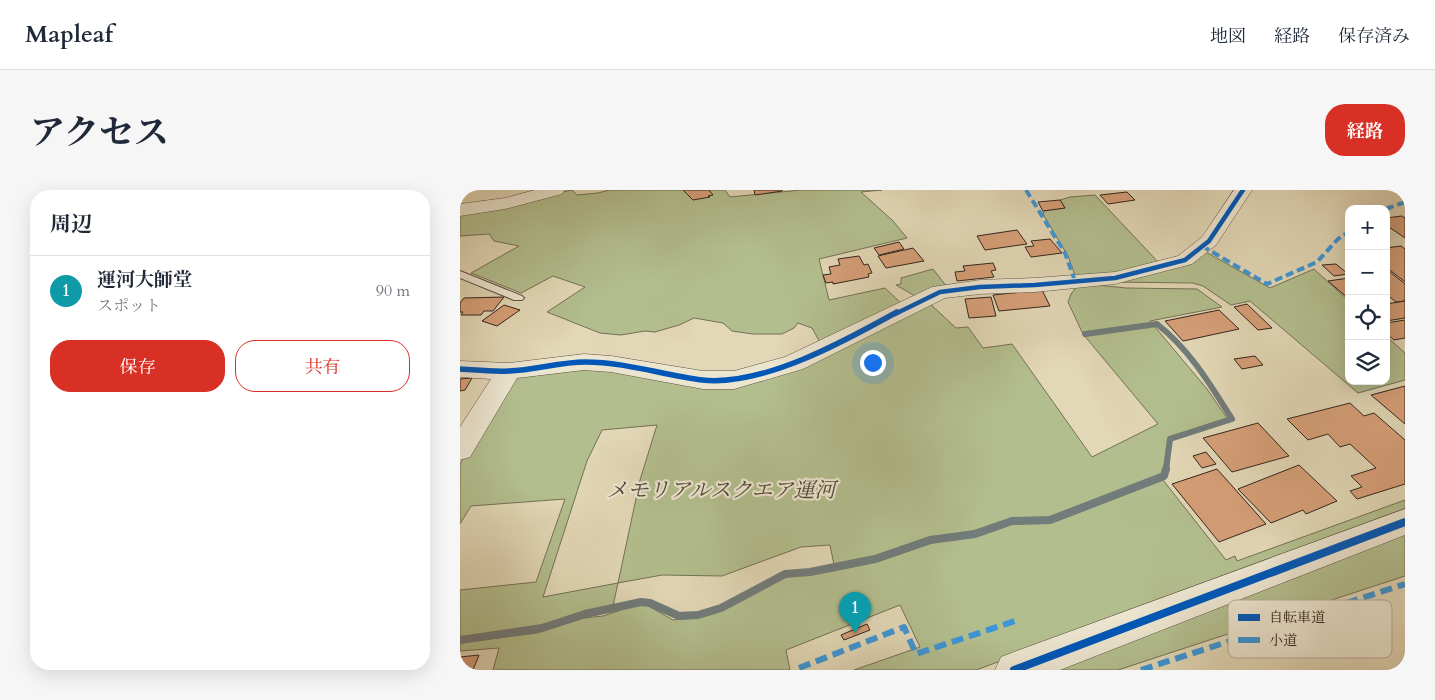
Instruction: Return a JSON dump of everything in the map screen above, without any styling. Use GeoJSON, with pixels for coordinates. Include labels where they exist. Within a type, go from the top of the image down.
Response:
{"type":"FeatureCollection","features":[{"type":"Feature","properties":{"kind":"street"},"geometry":{"type":"LineString","coordinates":[[460,210],[505,203],[556,190]]}},
{"type":"Feature","properties":{"kind":"street"},"geometry":{"type":"LineString","coordinates":[[460,369],[509,371],[584,362],[611,364],[703,380],[734,380],[794,363],[940,292],[980,287],[1035,285],[1115,278],[1185,260],[1209,241],[1243,190]]}},
{"type":"Feature","properties":{"kind":"street"},"geometry":{"type":"LineString","coordinates":[[464,437],[509,371]]}},
{"type":"Feature","properties":{"kind":"street"},"geometry":{"type":"LineString","coordinates":[[1014,670],[1405,522]]}},
{"type":"Feature","properties":{"kind":"lane"},"geometry":{"type":"LineString","coordinates":[[1399,190],[1405,194]]}},
{"type":"Feature","properties":{"kind":"lane"},"geometry":{"type":"LineString","coordinates":[[460,274],[518,298]]}},
{"type":"Feature","properties":{"kind":"green space"},"geometry":{"type":"Polygon","coordinates":[[[572,190],[577,195],[609,190],[725,190],[730,197],[801,190],[882,190],[861,192],[893,221],[907,238],[819,259],[829,300],[885,288],[903,305],[822,346],[812,328],[798,323],[794,328],[782,334],[753,334],[732,331],[723,323],[694,318],[679,325],[655,332],[645,331],[621,335],[600,333],[547,312],[585,287],[553,276],[521,293],[471,273],[519,246],[494,241],[489,234],[460,236],[460,216],[463,211],[572,190]]]}},
{"type":"Feature","properties":{"kind":"green space"},"geometry":{"type":"Polygon","coordinates":[[[1095,195],[1160,264],[1131,273],[1076,278],[1068,256],[1044,216],[1043,211],[1065,208],[1060,200],[1070,197],[1095,195]]]}},
{"type":"Feature","properties":{"kind":"green space"},"geometry":{"type":"Polygon","coordinates":[[[1204,251],[1270,288],[1314,269],[1345,297],[1345,382],[1250,301],[1231,305],[1203,286],[1193,283],[1111,282],[1204,251]]]}},
{"type":"Feature","properties":{"kind":"green space"},"geometry":{"type":"Polygon","coordinates":[[[933,269],[947,287],[915,296],[896,285],[901,284],[901,278],[933,269]]]}},
{"type":"Feature","properties":{"kind":"green space","name":"メモリアルスクエア運河"},"geometry":{"type":"Polygon","coordinates":[[[1078,285],[1197,289],[1222,307],[1150,321],[1207,389],[1227,418],[1168,437],[1163,473],[1160,476],[1051,517],[1011,519],[969,532],[922,540],[873,557],[834,565],[830,545],[801,547],[722,576],[662,575],[618,583],[613,606],[542,625],[460,638],[460,590],[536,582],[565,499],[471,506],[460,524],[460,464],[512,381],[519,376],[583,367],[726,384],[928,302],[956,328],[968,327],[983,348],[1012,344],[1092,457],[1158,424],[1083,334],[1068,302],[1078,285]],[[657,425],[602,430],[587,461],[543,597],[618,583],[640,480],[657,425]]]}},
{"type":"Feature","properties":{"kind":"green space"},"geometry":{"type":"Polygon","coordinates":[[[1390,340],[1405,353],[1405,380],[1390,384],[1390,340]]]}},
{"type":"Feature","properties":{"kind":"green space"},"geometry":{"type":"Polygon","coordinates":[[[1349,385],[1387,385],[1358,393],[1349,385]]]}},
{"type":"Feature","properties":{"kind":"green space"},"geometry":{"type":"Polygon","coordinates":[[[1163,480],[1226,560],[1235,556],[1237,561],[1405,500],[1405,512],[976,670],[854,670],[920,647],[900,605],[786,650],[790,670],[493,670],[499,648],[460,651],[460,643],[537,633],[584,618],[603,616],[636,605],[645,604],[673,620],[702,617],[719,611],[778,579],[788,576],[827,572],[880,561],[935,542],[975,536],[1003,525],[1057,521],[1163,480]]]}},
{"type":"Feature","properties":{"kind":"green space"},"geometry":{"type":"Polygon","coordinates":[[[1405,534],[1405,576],[1332,600],[1230,600],[1405,534]]]}},
{"type":"Feature","properties":{"kind":"green space"},"geometry":{"type":"Polygon","coordinates":[[[1228,601],[1228,634],[1118,670],[1045,670],[1228,601]]]}},
{"type":"Feature","properties":{"kind":"building"},"geometry":{"type":"Polygon","coordinates":[[[683,190],[709,190],[713,195],[693,200],[683,190]]]}},
{"type":"Feature","properties":{"kind":"building"},"geometry":{"type":"Polygon","coordinates":[[[754,190],[782,190],[782,191],[755,195],[754,190]]]}},
{"type":"Feature","properties":{"kind":"building"},"geometry":{"type":"Polygon","coordinates":[[[1127,192],[1135,200],[1108,204],[1100,195],[1127,192]]]}},
{"type":"Feature","properties":{"kind":"building"},"geometry":{"type":"Polygon","coordinates":[[[1060,200],[1065,208],[1043,211],[1038,202],[1060,200]]]}},
{"type":"Feature","properties":{"kind":"building"},"geometry":{"type":"Polygon","coordinates":[[[1402,216],[1405,218],[1405,238],[1390,228],[1390,218],[1402,216]]]}},
{"type":"Feature","properties":{"kind":"building"},"geometry":{"type":"Polygon","coordinates":[[[1017,230],[1027,244],[985,250],[977,236],[1017,230]]]}},
{"type":"Feature","properties":{"kind":"building"},"geometry":{"type":"Polygon","coordinates":[[[1050,239],[1062,253],[1031,257],[1025,247],[1034,246],[1031,241],[1050,239]]]}},
{"type":"Feature","properties":{"kind":"building"},"geometry":{"type":"Polygon","coordinates":[[[899,242],[904,249],[879,255],[874,248],[899,242]]]}},
{"type":"Feature","properties":{"kind":"building"},"geometry":{"type":"Polygon","coordinates":[[[1401,246],[1405,249],[1405,282],[1390,270],[1390,247],[1401,246]]]}},
{"type":"Feature","properties":{"kind":"building"},"geometry":{"type":"Polygon","coordinates":[[[913,248],[924,261],[886,268],[878,256],[913,248]]]}},
{"type":"Feature","properties":{"kind":"building"},"geometry":{"type":"Polygon","coordinates":[[[859,256],[864,265],[868,264],[872,273],[868,274],[869,277],[833,284],[833,282],[826,283],[823,275],[831,274],[829,267],[840,265],[838,259],[859,256]]]}},
{"type":"Feature","properties":{"kind":"building"},"geometry":{"type":"Polygon","coordinates":[[[993,263],[996,270],[991,271],[994,277],[957,281],[955,272],[965,271],[963,266],[993,263]]]}},
{"type":"Feature","properties":{"kind":"building"},"geometry":{"type":"Polygon","coordinates":[[[1336,264],[1345,272],[1345,274],[1334,276],[1322,265],[1336,264]]]}},
{"type":"Feature","properties":{"kind":"building"},"geometry":{"type":"Polygon","coordinates":[[[1390,272],[1405,284],[1405,301],[1396,302],[1390,297],[1390,272]]]}},
{"type":"Feature","properties":{"kind":"building"},"geometry":{"type":"Polygon","coordinates":[[[1345,279],[1345,296],[1328,281],[1345,279]]]}},
{"type":"Feature","properties":{"kind":"building"},"geometry":{"type":"Polygon","coordinates":[[[1042,290],[1050,306],[999,311],[993,295],[1042,290]]]}},
{"type":"Feature","properties":{"kind":"building"},"geometry":{"type":"Polygon","coordinates":[[[504,297],[493,311],[484,311],[481,315],[461,315],[463,312],[460,312],[460,303],[464,298],[504,297]]]}},
{"type":"Feature","properties":{"kind":"building"},"geometry":{"type":"Polygon","coordinates":[[[991,297],[996,316],[969,318],[965,299],[991,297]]]}},
{"type":"Feature","properties":{"kind":"building"},"geometry":{"type":"Polygon","coordinates":[[[1405,301],[1405,318],[1390,320],[1390,303],[1405,301]]]}},
{"type":"Feature","properties":{"kind":"building"},"geometry":{"type":"Polygon","coordinates":[[[1247,304],[1272,328],[1258,330],[1234,307],[1247,304]]]}},
{"type":"Feature","properties":{"kind":"building"},"geometry":{"type":"Polygon","coordinates":[[[504,305],[520,310],[497,326],[482,321],[504,305]]]}},
{"type":"Feature","properties":{"kind":"building"},"geometry":{"type":"Polygon","coordinates":[[[1219,310],[1239,329],[1183,341],[1165,321],[1219,310]]]}},
{"type":"Feature","properties":{"kind":"building"},"geometry":{"type":"Polygon","coordinates":[[[1405,320],[1405,338],[1394,340],[1390,336],[1390,322],[1405,320]]]}},
{"type":"Feature","properties":{"kind":"building"},"geometry":{"type":"Polygon","coordinates":[[[1255,356],[1263,365],[1242,369],[1234,359],[1255,356]]]}},
{"type":"Feature","properties":{"kind":"building"},"geometry":{"type":"Polygon","coordinates":[[[472,378],[465,390],[460,391],[460,379],[472,378]]]}},
{"type":"Feature","properties":{"kind":"building"},"geometry":{"type":"Polygon","coordinates":[[[1405,386],[1405,424],[1371,395],[1405,386]]]}},
{"type":"Feature","properties":{"kind":"building"},"geometry":{"type":"Polygon","coordinates":[[[1350,403],[1364,416],[1374,413],[1405,440],[1405,484],[1357,499],[1350,491],[1362,487],[1351,476],[1376,468],[1350,444],[1340,447],[1328,434],[1308,440],[1287,419],[1350,403]]]}},
{"type":"Feature","properties":{"kind":"building"},"geometry":{"type":"Polygon","coordinates":[[[1258,423],[1289,456],[1232,472],[1203,438],[1258,423]]]}},
{"type":"Feature","properties":{"kind":"building"},"geometry":{"type":"Polygon","coordinates":[[[1206,452],[1216,464],[1202,468],[1193,456],[1206,452]]]}},
{"type":"Feature","properties":{"kind":"building"},"geometry":{"type":"Polygon","coordinates":[[[1299,465],[1337,501],[1306,514],[1303,510],[1271,523],[1238,489],[1299,465]]]}},
{"type":"Feature","properties":{"kind":"building"},"geometry":{"type":"Polygon","coordinates":[[[1217,469],[1266,524],[1219,542],[1172,484],[1217,469]]]}},
{"type":"Feature","properties":{"kind":"building"},"geometry":{"type":"Polygon","coordinates":[[[867,624],[870,630],[844,640],[841,635],[867,624]]]}},
{"type":"Feature","properties":{"kind":"building"},"geometry":{"type":"Polygon","coordinates":[[[479,655],[473,670],[460,670],[460,657],[479,655]]]}},
{"type":"Feature","properties":{"kind":"waterway"},"geometry":{"type":"LineString","coordinates":[[1085,334],[1157,324],[1189,356],[1232,419],[1170,439],[1166,470]]}},
{"type":"Feature","properties":{"kind":"waterway"},"geometry":{"type":"LineString","coordinates":[[460,640],[542,628],[585,614],[641,602],[650,603],[679,616],[698,615],[721,608],[785,574],[810,572],[875,559],[930,540],[975,534],[1012,521],[1050,520],[1164,476],[1166,469]]}},
{"type":"Feature","properties":{"kind":"marked path"},"geometry":{"type":"LineString","coordinates":[[1026,190],[1065,253],[1075,281]]}},
{"type":"Feature","properties":{"kind":"marked path"},"geometry":{"type":"LineString","coordinates":[[1390,208],[1405,202]]}},
{"type":"Feature","properties":{"kind":"marked path"},"geometry":{"type":"LineString","coordinates":[[1202,246],[1267,284],[1317,262],[1338,239],[1345,235]]}},
{"type":"Feature","properties":{"kind":"marked path"},"geometry":{"type":"LineString","coordinates":[[1356,600],[1405,584]]}},
{"type":"Feature","properties":{"kind":"marked path"},"geometry":{"type":"LineString","coordinates":[[799,668],[904,627],[916,654],[1015,621]]}},
{"type":"Feature","properties":{"kind":"marked path"},"geometry":{"type":"LineString","coordinates":[[1141,670],[1228,642]]}},
{"type":"Feature","properties":{"kind":"cycle path"},"geometry":{"type":"LineString","coordinates":[[460,369],[509,371],[584,362],[611,364],[703,380],[734,380],[794,363],[940,292],[980,287],[1035,285],[1115,278],[1185,260],[1209,241],[1243,190]]}},
{"type":"Feature","properties":{"kind":"cycle path"},"geometry":{"type":"LineString","coordinates":[[1014,670],[1405,522]]}},
{"type":"Feature","properties":{"kind":"place","name":"運河大師堂"},"geometry":{"type":"Point","coordinates":[855,633]}}]}
